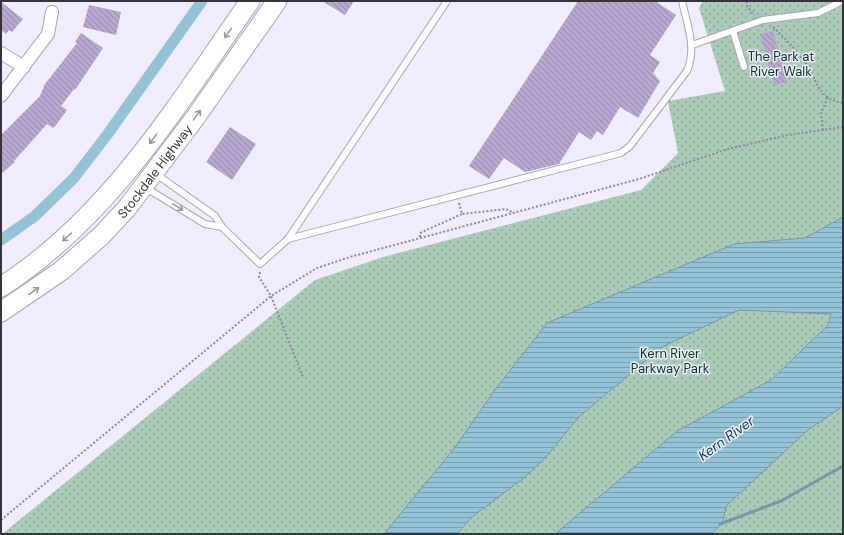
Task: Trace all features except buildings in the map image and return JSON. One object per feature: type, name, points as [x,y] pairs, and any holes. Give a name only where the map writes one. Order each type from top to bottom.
[{"type":"main road","name":"Stockdale Highway","points":[[1,287],[65,239],[117,185],[150,143],[250,1]]},
{"type":"main road","name":"Stockdale Highway","points":[[1,312],[46,282],[84,252],[112,225],[150,180],[278,1]]},
{"type":"street","points":[[1,96],[48,34],[52,12]]},
{"type":"street","points":[[1,53],[24,67]]},
{"type":"lane","points":[[150,180],[215,216],[222,227],[260,264],[288,239],[447,1]]},
{"type":"lane","points":[[288,239],[620,153],[630,146],[687,71],[691,61],[692,45],[682,1]]},
{"type":"lane","points":[[692,45],[763,20],[818,13],[842,1]]},
{"type":"lane","points":[[733,31],[744,67]]},
{"type":"lane","points":[[150,180],[205,224],[222,227]]},
{"type":"path","points":[[747,1],[747,6],[753,14],[763,20],[787,40],[806,63],[821,92],[834,102],[843,103]]},
{"type":"path","points":[[823,130],[821,113],[828,97]]},
{"type":"path","points":[[1,520],[270,296],[317,268],[420,237],[638,179],[728,149],[788,135],[843,127]]},
{"type":"path","points":[[457,196],[462,214]]},
{"type":"path","points":[[420,237],[420,233],[462,214],[506,209],[512,212]]},
{"type":"path","points":[[260,264],[260,277],[270,296],[303,377]]},
{"type":"green space","name":"Kern River Parkway Park","points":[[703,1],[843,1],[843,534],[2,534],[315,280],[383,257],[641,190],[678,153],[668,101],[725,91],[699,8]]},
{"type":"water","name":"Kern River","points":[[843,217],[843,406],[808,430],[727,505],[722,523],[712,534],[555,534],[677,431],[771,380],[828,325],[831,314],[739,310],[662,347],[579,417],[547,456],[525,477],[471,518],[457,534],[384,534],[456,446],[494,391],[547,323],[734,244],[805,238]]},
{"type":"waterway","points":[[1,240],[35,216],[74,178],[107,135],[202,1]]},
{"type":"waterway","points":[[720,524],[781,501],[843,466]]},
{"type":"park label","name":"The Park at River Walk","points":[[781,64]]}]
